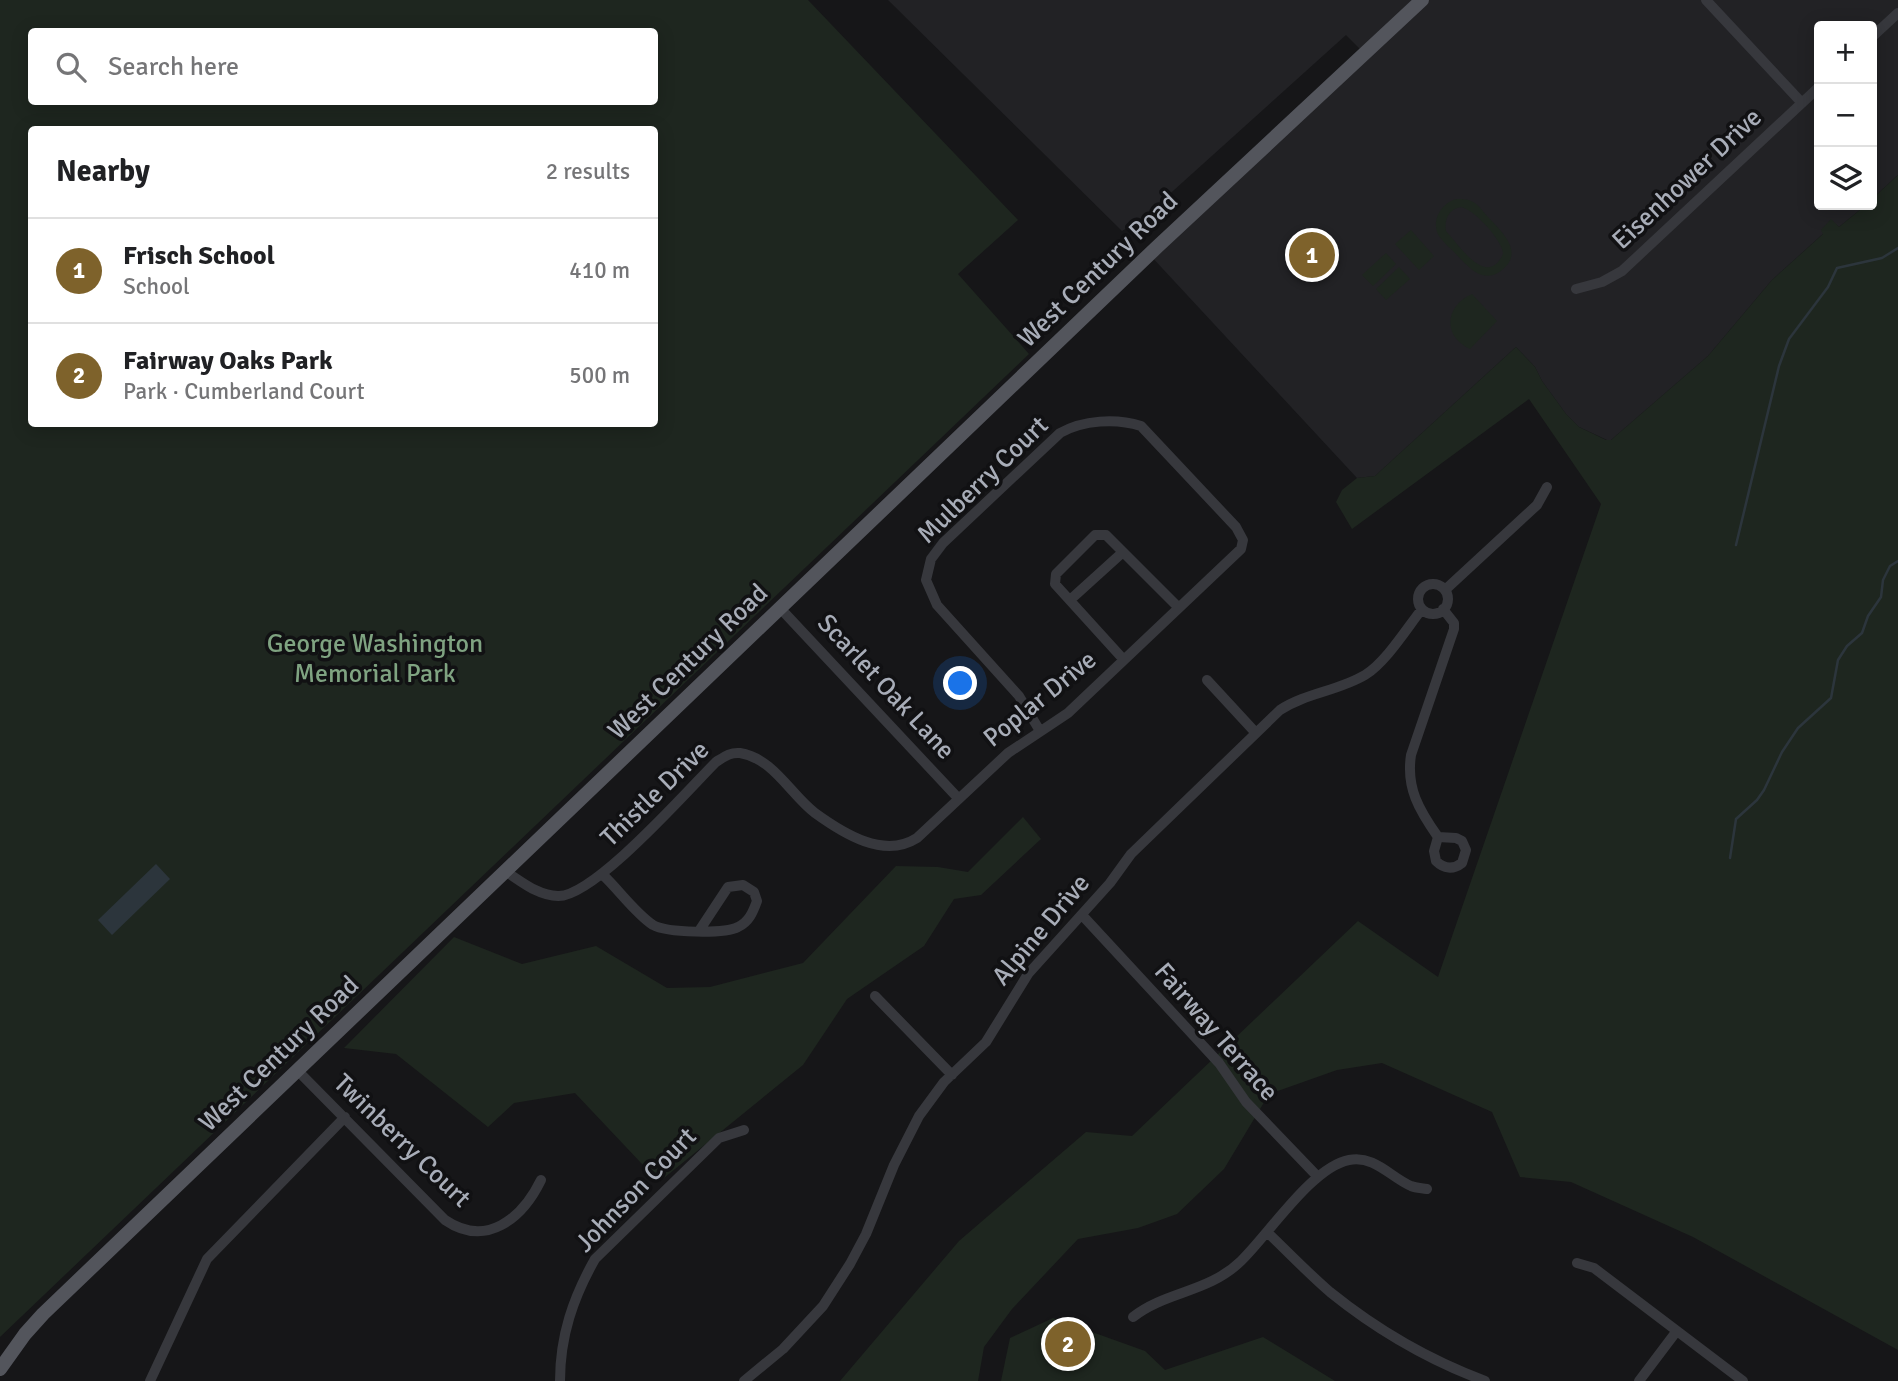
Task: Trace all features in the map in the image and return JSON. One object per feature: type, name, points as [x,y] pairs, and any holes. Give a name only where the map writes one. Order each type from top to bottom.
[{"type":"main road","name":"West Century Road","points":[[0,1369],[43,1314],[1157,247],[1422,0]]},
{"type":"street","points":[[1706,0],[1802,103]]},
{"type":"street","points":[[1877,32],[1898,13]]},
{"type":"street","name":"Eisenhower Drive","points":[[1576,289],[1602,282],[1622,271],[1814,91]]},
{"type":"street","name":"Mulberry Court","points":[[1040,731],[1019,696],[930,595],[926,580],[928,568],[943,543],[1060,433],[1078,425],[1108,421],[1141,426],[1231,523]]},
{"type":"street","points":[[1445,590],[1537,505],[1547,487]]},
{"type":"street","name":"Poplar Drive","points":[[863,842],[889,848],[906,845],[1008,753],[1068,713],[1241,549],[1241,534],[1231,523]]},
{"type":"street","points":[[1124,660],[1055,584],[1056,574],[1095,536],[1106,535],[1179,608]]},
{"type":"street","points":[[1070,600],[1123,552]]},
{"type":"street","points":[[1434,584],[1445,590],[1448,601],[1443,609],[1433,614],[1422,609],[1418,598],[1425,586],[1434,584]]},
{"type":"street","name":"Scarlet Oak Lane","points":[[780,608],[958,798]]},
{"type":"street","name":"Alpine Drive","points":[[744,1381],[774,1358],[802,1330],[837,1285],[866,1234],[906,1138],[933,1096],[986,1042],[1028,974],[1110,883],[1131,854],[1255,732],[1291,703],[1367,674],[1422,609]]},
{"type":"street","points":[[1438,836],[1414,799],[1409,768],[1411,755],[1454,629],[1454,623],[1443,609]]},
{"type":"street","points":[[1207,680],[1255,732]]},
{"type":"street","name":"Thistle Drive","points":[[505,871],[536,891],[554,896],[572,894],[603,875],[727,754],[740,753],[755,758],[770,769],[814,813],[863,842]]},
{"type":"street","points":[[603,875],[652,924],[664,930],[699,931],[736,929],[746,922],[757,901],[754,892],[743,885],[728,887],[699,931]]},
{"type":"street","name":"Fairway Terrace","points":[[1082,915],[1219,1063],[1246,1102],[1318,1177]]},
{"type":"street","points":[[875,996],[952,1075]]},
{"type":"street","name":"Twinberry Court","points":[[297,1070],[445,1220],[463,1230],[485,1231],[506,1223],[533,1196],[541,1180]]},
{"type":"street","points":[[150,1381],[206,1259],[345,1117]]},
{"type":"street","name":"Johnson Court","points":[[560,1381],[566,1325],[582,1282],[595,1259],[719,1138],[744,1130]]},
{"type":"street","points":[[1133,1317],[1146,1307],[1195,1290],[1219,1278],[1241,1261],[1318,1177],[1341,1162],[1361,1159],[1378,1165],[1412,1186],[1427,1189]]},
{"type":"street","points":[[1267,1232],[1328,1289],[1373,1324],[1435,1360],[1485,1381]]},
{"type":"street","points":[[1577,1263],[1594,1268],[1743,1381]]},
{"type":"street","points":[[1639,1381],[1676,1332]]},
{"type":"shaded area","points":[[888,0],[1898,0],[1898,175],[1877,194],[1877,21],[1814,21],[1814,210],[1860,210],[1839,227],[1831,220],[1824,233],[1772,280],[1708,356],[1611,440],[1579,427],[1566,414],[1535,367],[1516,347],[1375,476],[1357,478],[1149,254],[1364,53],[1346,35],[1143,218],[1122,231]]},
{"type":"shaded area","points":[[156,864],[170,879],[112,935],[98,920]]},
{"type":"green space","name":"George Washington Memorial Park","points":[[0,0],[808,0],[1018,220],[958,274],[1029,354],[0,1337]]},
{"type":"green space","points":[[1898,175],[1898,1350],[1693,1237],[1571,1182],[1520,1177],[1492,1112],[1382,1063],[1337,1070],[1269,1094],[1224,1169],[1177,1214],[1138,1228],[1078,1239],[1012,1309],[984,1347],[978,1381],[840,1381],[959,1241],[1086,1132],[1132,1136],[1358,921],[1438,977],[1601,504],[1529,399],[1352,529],[1336,502],[1342,490],[1357,478],[1375,476],[1516,347],[1535,367],[1566,414],[1579,427],[1611,440],[1708,356],[1772,280],[1823,234],[1821,230],[1831,219],[1839,227],[1860,210],[1877,210],[1877,194]]},
{"type":"green space","points":[[1463,199],[1475,203],[1504,235],[1511,249],[1511,256],[1509,263],[1502,270],[1488,276],[1475,272],[1441,238],[1437,230],[1437,218],[1442,208],[1452,201]],"holes":[[[1461,207],[1487,227],[1502,248],[1503,254],[1496,264],[1481,266],[1473,261],[1446,231],[1450,212]]]},
{"type":"green space","points":[[1411,230],[1434,256],[1419,270],[1395,244]]},
{"type":"green space","points":[[1386,253],[1396,264],[1373,286],[1362,275]]},
{"type":"green space","points":[[1399,267],[1410,279],[1386,300],[1376,289]]},
{"type":"green space","points":[[1472,294],[1497,321],[1470,349],[1455,337],[1450,321],[1456,306]]},
{"type":"green space","points":[[1023,817],[1041,839],[981,895],[954,899],[924,946],[847,999],[803,1065],[659,1182],[575,1093],[514,1103],[488,1127],[396,1054],[344,1048],[454,937],[522,964],[596,946],[667,988],[710,987],[803,963],[896,866],[938,867],[968,872]]},
{"type":"green space","points":[[1053,1318],[1145,1351],[1165,1370],[1263,1337],[1335,1381],[1001,1381],[1010,1338]]},
{"type":"waterway","points":[[1736,545],[1779,366],[1789,339],[1828,287],[1837,268],[1882,258],[1898,248]]},
{"type":"waterway","points":[[1730,858],[1736,819],[1764,790],[1782,752],[1798,728],[1831,698],[1838,660],[1847,646],[1862,633],[1868,616],[1881,597],[1883,580],[1890,566],[1898,561]]},
{"type":"place","name":"Frisch School","points":[[1312,255]]},
{"type":"place","name":"Fairway Oaks Park","points":[[1068,1344]]}]
